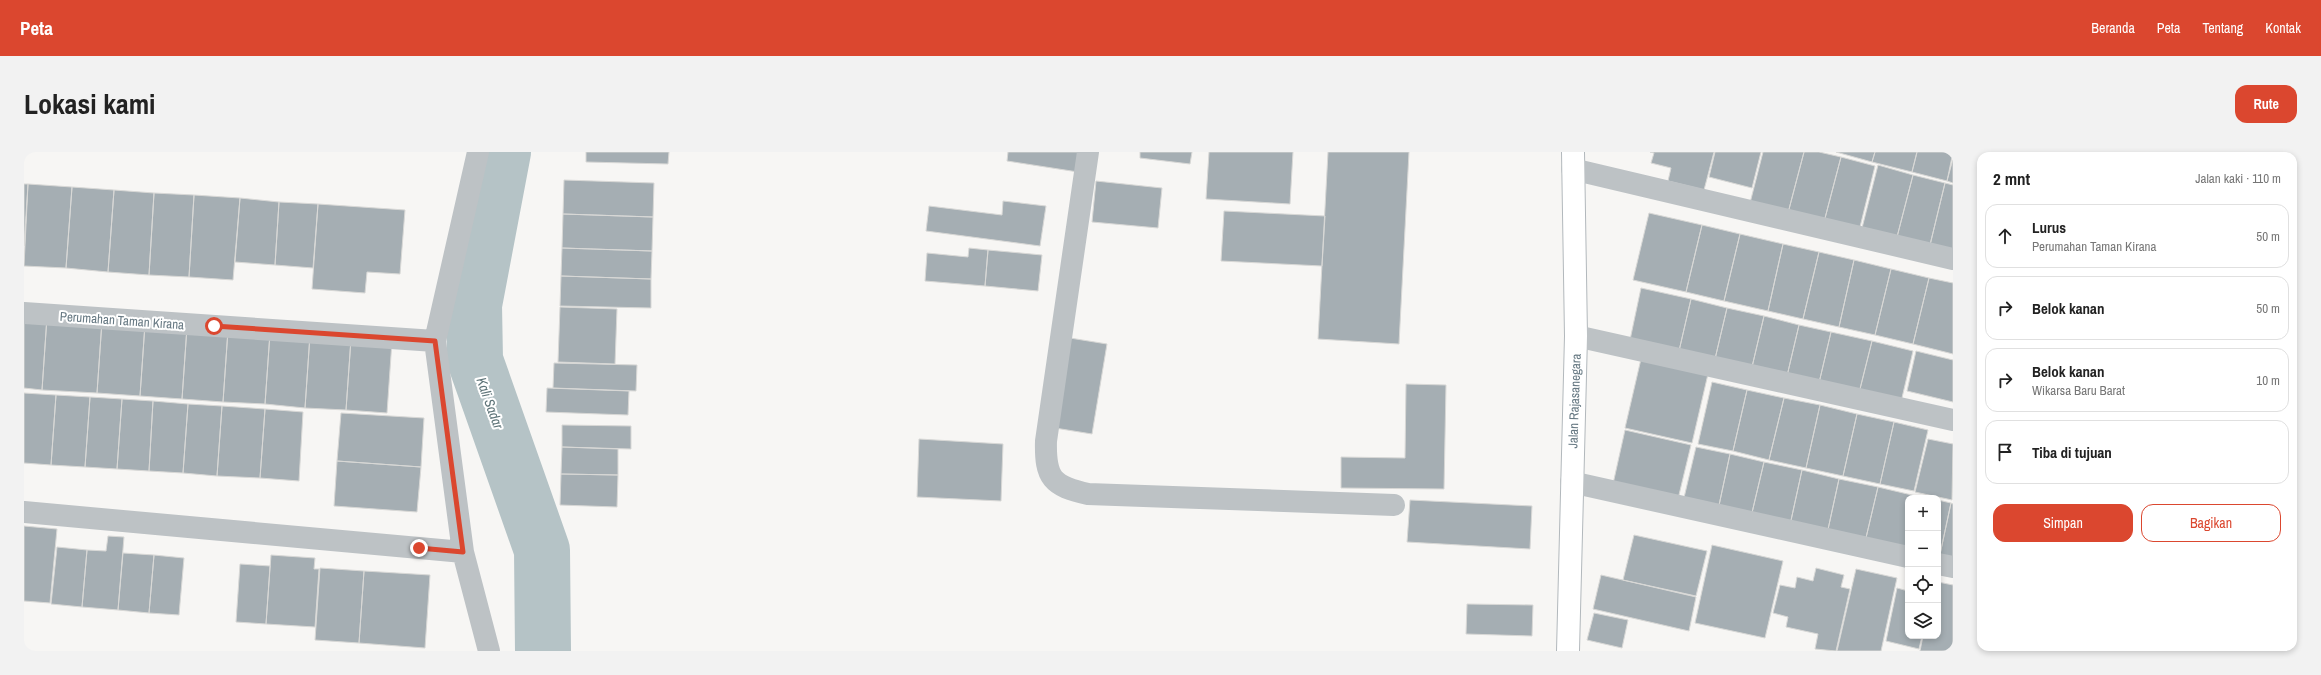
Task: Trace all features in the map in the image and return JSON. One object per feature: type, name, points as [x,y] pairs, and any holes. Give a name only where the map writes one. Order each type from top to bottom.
[{"type":"street","points":[[478,152],[435,341],[463,552],[489,651]]},
{"type":"street","points":[[1088,152],[1046,441],[1045,461],[1051,478],[1066,489],[1088,494],[1394,505]]},
{"type":"street","points":[[1573,161],[1953,259]]},
{"type":"street","name":"Jalan Rajasanegara","points":[[1568,651],[1571,482],[1576,336],[1573,161]]},
{"type":"street","name":"Perumahan Taman Kirana","points":[[24,313],[435,341]]},
{"type":"street","points":[[1576,336],[1953,420]]},
{"type":"street","points":[[1571,482],[1905,556]]},
{"type":"street","points":[[24,512],[463,552]]},
{"type":"street","points":[[1941,565],[1953,567]]},
{"type":"building","points":[[586,152],[669,152],[668,164],[586,162]]},
{"type":"building","points":[[1008,152],[1081,152],[1078,172],[1007,161]]},
{"type":"building","points":[[1140,152],[1192,152],[1190,164],[1140,158]]},
{"type":"building","points":[[1209,152],[1293,152],[1290,204],[1206,199]]},
{"type":"building","points":[[1328,152],[1409,152],[1399,344],[1318,339]]},
{"type":"building","points":[[1650,152],[1714,152],[1704,190],[1668,181],[1671,168],[1651,163],[1654,153]]},
{"type":"building","points":[[1715,152],[1761,152],[1752,188],[1709,177]]},
{"type":"building","points":[[1763,152],[1804,152],[1788,213],[1750,203]]},
{"type":"building","points":[[1804,152],[1819,152],[1841,157],[1824,222],[1788,213]]},
{"type":"building","points":[[1836,152],[1875,152],[1872,162]]},
{"type":"building","points":[[1875,152],[1917,152],[1912,172],[1872,162]]},
{"type":"building","points":[[1917,152],[1953,152],[1947,181],[1912,172]]},
{"type":"building","points":[[1841,157],[1875,166],[1859,231],[1824,222]]},
{"type":"building","points":[[1953,159],[1953,183],[1947,181]]},
{"type":"building","points":[[1878,165],[1913,175],[1897,237],[1862,228]]},
{"type":"building","points":[[1913,175],[1945,183],[1930,245],[1897,237]]},
{"type":"building","points":[[564,180],[654,183],[653,217],[563,214]]},
{"type":"building","points":[[1096,181],[1162,188],[1158,228],[1092,222]]},
{"type":"building","points":[[1945,183],[1953,185],[1953,251],[1930,245]]},
{"type":"building","points":[[24,184],[28,184],[24,246]]},
{"type":"building","points":[[28,184],[72,187],[66,268],[24,266]]},
{"type":"building","points":[[72,187],[114,190],[108,272],[66,268]]},
{"type":"building","points":[[114,190],[154,193],[149,275],[108,272]]},
{"type":"building","points":[[154,193],[194,195],[189,277],[149,275]]},
{"type":"building","points":[[194,195],[240,198],[233,280],[189,277]]},
{"type":"building","points":[[240,198],[279,202],[275,265],[235,262]]},
{"type":"building","points":[[1003,201],[1046,206],[1040,246],[926,231],[929,206],[1002,215]]},
{"type":"building","points":[[279,202],[318,204],[313,268],[275,265]]},
{"type":"building","points":[[318,204],[405,210],[400,274],[367,272],[365,293],[312,289]]},
{"type":"building","points":[[1224,211],[1325,216],[1322,266],[1221,261]]},
{"type":"building","points":[[1649,213],[1702,225],[1686,292],[1633,280]]},
{"type":"building","points":[[563,214],[653,217],[652,251],[562,248]]},
{"type":"building","points":[[1702,225],[1740,234],[1724,301],[1686,292]]},
{"type":"building","points":[[1740,234],[1783,244],[1768,311],[1724,301]]},
{"type":"building","points":[[1783,244],[1819,252],[1803,319],[1768,311]]},
{"type":"building","points":[[562,248],[652,251],[651,279],[561,276]]},
{"type":"building","points":[[969,248],[988,250],[985,286],[925,281],[927,253],[968,257]]},
{"type":"building","points":[[988,250],[1042,255],[1038,291],[985,286]]},
{"type":"building","points":[[1819,252],[1854,260],[1839,327],[1803,319]]},
{"type":"building","points":[[1854,260],[1891,269],[1875,335],[1839,327]]},
{"type":"building","points":[[1891,269],[1929,278],[1913,344],[1875,335]]},
{"type":"building","points":[[561,276],[651,279],[651,308],[560,306]]},
{"type":"building","points":[[1929,278],[1953,283],[1953,354],[1913,344]]},
{"type":"building","points":[[1641,288],[1691,299],[1679,351],[1630,340]]},
{"type":"building","points":[[1691,299],[1727,308],[1715,359],[1679,351]]},
{"type":"building","points":[[560,307],[617,309],[615,364],[558,362]]},
{"type":"building","points":[[1727,308],[1764,316],[1752,367],[1715,359]]},
{"type":"building","points":[[24,316],[47,317],[42,390],[24,388]]},
{"type":"building","points":[[1764,316],[1799,325],[1787,376],[1752,367]]},
{"type":"building","points":[[47,317],[102,321],[97,393],[42,390]]},
{"type":"building","points":[[102,321],[145,324],[140,396],[97,393]]},
{"type":"building","points":[[145,324],[187,327],[182,399],[140,396]]},
{"type":"building","points":[[1799,325],[1831,332],[1819,383],[1787,376]]},
{"type":"building","points":[[187,327],[228,330],[223,402],[182,399]]},
{"type":"building","points":[[228,330],[270,333],[265,404],[223,402]]},
{"type":"building","points":[[1831,332],[1872,341],[1859,393],[1819,383]]},
{"type":"building","points":[[270,333],[310,335],[305,408],[265,404]]},
{"type":"building","points":[[310,335],[351,339],[346,410],[305,408]]},
{"type":"building","points":[[1070,338],[1107,344],[1092,434],[1055,428]]},
{"type":"building","points":[[351,339],[392,341],[387,413],[346,410]]},
{"type":"building","points":[[1872,341],[1913,351],[1901,402],[1859,393]]},
{"type":"building","points":[[1916,351],[1953,360],[1953,402],[1907,391]]},
{"type":"building","points":[[1641,359],[1708,374],[1692,443],[1625,428]]},
{"type":"building","points":[[554,363],[637,365],[636,391],[553,388]]},
{"type":"building","points":[[1712,382],[1747,390],[1733,451],[1698,444]]},
{"type":"building","points":[[1406,384],[1446,385],[1444,489],[1341,488],[1341,457],[1405,458]]},
{"type":"building","points":[[547,388],[629,391],[628,415],[546,412]]},
{"type":"building","points":[[1747,390],[1784,398],[1769,460],[1733,451]]},
{"type":"building","points":[[24,393],[56,395],[51,465],[24,463]]},
{"type":"building","points":[[56,395],[90,397],[85,467],[51,465]]},
{"type":"building","points":[[90,397],[122,399],[117,469],[85,467]]},
{"type":"building","points":[[1784,398],[1820,405],[1806,468],[1769,460]]},
{"type":"building","points":[[122,399],[153,401],[149,471],[117,469]]},
{"type":"building","points":[[153,401],[188,404],[183,473],[149,471]]},
{"type":"building","points":[[188,404],[222,406],[217,476],[183,473]]},
{"type":"building","points":[[1820,405],[1857,414],[1843,476],[1806,468]]},
{"type":"building","points":[[222,406],[265,409],[260,478],[217,476]]},
{"type":"building","points":[[265,409],[303,412],[299,481],[260,478]]},
{"type":"building","points":[[341,413],[424,418],[421,467],[337,461]]},
{"type":"building","points":[[1857,414],[1894,422],[1880,484],[1843,476]]},
{"type":"building","points":[[1894,422],[1928,430],[1914,491],[1880,484]]},
{"type":"building","points":[[562,425],[631,426],[631,449],[562,447]]},
{"type":"building","points":[[1625,430],[1691,445],[1678,499],[1613,484]]},
{"type":"building","points":[[919,439],[1003,444],[1001,501],[917,497]]},
{"type":"building","points":[[1928,439],[1953,444],[1952,500],[1941,498],[1941,495],[1929,495],[1915,492]]},
{"type":"building","points":[[562,447],[618,449],[618,475],[561,474]]},
{"type":"building","points":[[1696,447],[1730,454],[1718,510],[1683,502]]},
{"type":"building","points":[[1730,454],[1764,462],[1751,517],[1718,510]]},
{"type":"building","points":[[337,461],[421,467],[417,512],[334,506]]},
{"type":"building","points":[[1764,462],[1802,470],[1790,525],[1751,517]]},
{"type":"building","points":[[1802,470],[1839,479],[1827,534],[1790,525]]},
{"type":"building","points":[[561,474],[618,475],[617,507],[560,505]]},
{"type":"building","points":[[1839,479],[1878,487],[1865,542],[1827,534]]},
{"type":"building","points":[[1878,487],[1912,495],[1905,495],[1904,551],[1865,542]]},
{"type":"building","points":[[1410,500],[1532,506],[1530,549],[1407,542]]},
{"type":"building","points":[[1941,501],[1951,503],[1941,550]]},
{"type":"building","points":[[1951,503],[1953,504],[1953,562],[1941,559],[1941,550]]},
{"type":"building","points":[[24,526],[57,529],[50,603],[24,601]]},
{"type":"building","points":[[1634,535],[1707,551],[1696,596],[1623,580]]},
{"type":"building","points":[[108,536],[124,537],[118,610],[82,607],[87,550],[106,551]]},
{"type":"building","points":[[1712,545],[1783,561],[1765,638],[1695,623]]},
{"type":"building","points":[[57,547],[87,550],[82,607],[51,604]]},
{"type":"building","points":[[123,553],[154,555],[149,613],[118,610]]},
{"type":"building","points":[[154,555],[184,558],[179,615],[149,613]]},
{"type":"building","points":[[271,555],[315,558],[314,569],[319,569],[315,627],[266,624]]},
{"type":"building","points":[[240,564],[270,566],[266,624],[236,622]]},
{"type":"building","points":[[320,568],[364,571],[359,643],[315,640]]},
{"type":"building","points":[[1816,568],[1844,575],[1841,587],[1850,589],[1836,651],[1815,649],[1818,634],[1786,627],[1788,617],[1773,613],[1780,585],[1795,588],[1797,577],[1813,581]]},
{"type":"building","points":[[1856,569],[1897,578],[1881,651],[1837,651]]},
{"type":"building","points":[[364,571],[430,575],[425,648],[359,643]]},
{"type":"building","points":[[1601,575],[1696,597],[1689,631],[1593,609]]},
{"type":"building","points":[[1941,583],[1953,585],[1953,651],[1920,651],[1922,639],[1941,639]]},
{"type":"building","points":[[1897,588],[1905,590],[1905,639],[1921,639],[1919,649],[1886,641]]},
{"type":"building","points":[[1467,604],[1533,605],[1532,636],[1466,634]]},
{"type":"building","points":[[1594,613],[1628,620],[1622,648],[1587,640]]},
{"type":"waterway","name":"Kali Sadar","points":[[503,152],[474,305],[475,360],[542,550],[543,651]]},
{"type":"route","points":[[214,326],[435,341],[463,552],[419,548]]}]
